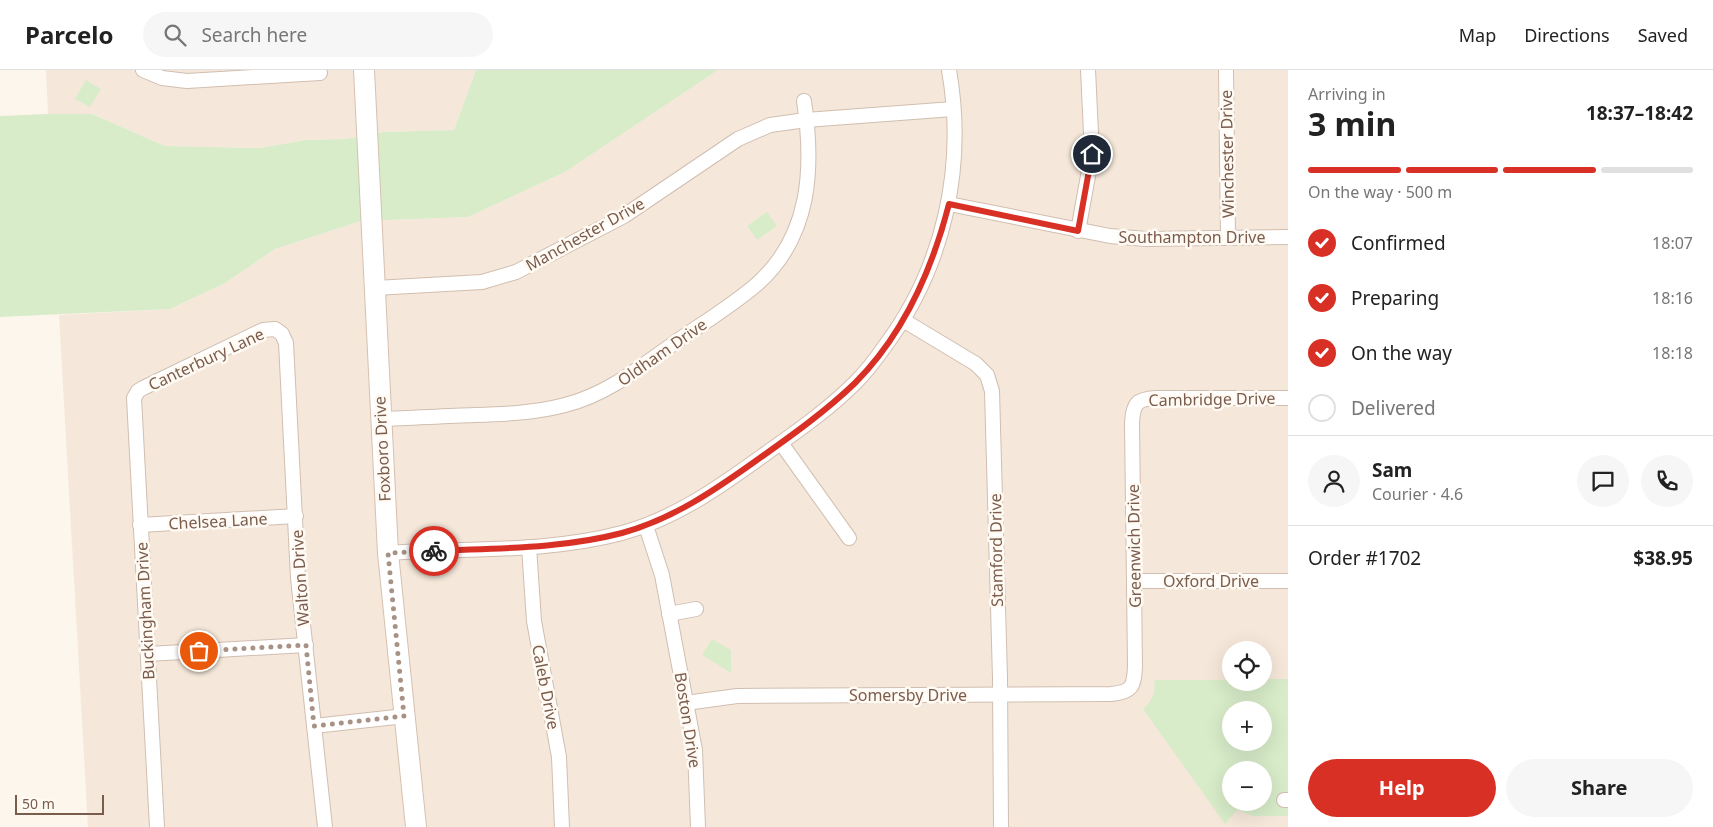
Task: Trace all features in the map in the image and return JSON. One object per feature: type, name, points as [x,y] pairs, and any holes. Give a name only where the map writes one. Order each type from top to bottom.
[{"type":"street","points":[[144,70],[162,78],[187,81],[274,73],[320,73]]},
{"type":"street","name":"Foxboro Drive","points":[[364,70],[388,553],[416,827]]},
{"type":"street","points":[[388,553],[568,544],[646,526],[705,496],[781,443],[838,398],[856,382],[874,361],[903,320],[914,301],[932,260],[949,204],[954,157],[953,109],[949,70]]},
{"type":"street","points":[[1078,231],[1092,154],[1088,70]]},
{"type":"street","name":"Winchester Drive","points":[[1226,70],[1228,238]]},
{"type":"street","points":[[804,101],[806,120]]},
{"type":"street","name":"Manchester Drive","points":[[375,288],[469,283],[505,276],[624,216],[748,134],[770,125],[806,120],[953,109]]},
{"type":"street","name":"Oldham Drive","points":[[381,420],[530,412],[580,401],[622,380],[746,293],[758,284],[776,263],[791,239],[800,217],[808,179],[806,120]]},
{"type":"street","name":"Southampton Drive","points":[[949,204],[1078,231],[1128,238],[1288,237]]},
{"type":"street","name":"Stamford Drive","points":[[903,320],[976,364],[988,375],[990,383],[992,399],[1002,827]]},
{"type":"street","name":"Canterbury Lane","points":[[135,395],[143,388],[263,330],[279,331]]},
{"type":"street","name":"Walton Drive","points":[[279,331],[286,343],[298,578],[326,827]]},
{"type":"street","name":"Buckingham Drive","points":[[135,395],[140,525],[157,827]]},
{"type":"street","name":"Cambridge Drive","points":[[1137,402],[1156,398],[1288,398]]},
{"type":"street","name":"Greenwich Drive","points":[[1130,689],[1134,682],[1135,666],[1132,423],[1134,408],[1137,402]]},
{"type":"street","points":[[781,443],[849,538]]},
{"type":"street","name":"Chelsea Lane","points":[[140,525],[296,516]]},
{"type":"street","name":"Boston Drive","points":[[646,526],[661,567],[697,761],[698,827]]},
{"type":"street","name":"Caleb Drive","points":[[529,547],[534,627],[558,757],[562,827]]},
{"type":"street","name":"Oxford Drive","points":[[1134,581],[1288,581]]},
{"type":"street","points":[[669,614],[696,610]]},
{"type":"street","points":[[148,654],[306,645]]},
{"type":"street","name":"Somersby Drive","points":[[686,703],[737,696],[1111,694],[1125,692],[1130,689]]},
{"type":"street","points":[[314,726],[404,716]]},
{"type":"shaded area","points":[[46,70],[476,70],[454,130],[384,132],[346,139],[306,140],[260,148],[165,146],[92,114],[48,114]]},
{"type":"shaded area","points":[[718,70],[1288,70],[1288,827],[88,827],[59,315],[170,309],[225,283],[275,249],[361,221],[468,217],[565,172]]},
{"type":"green space","points":[[476,70],[718,70],[565,172],[468,217],[361,221],[275,249],[225,283],[170,309],[0,317],[0,116],[92,114],[165,146],[260,148],[306,140],[346,139],[384,132],[454,130]]},
{"type":"green space","points":[[86,80],[101,89],[90,107],[75,99]]},
{"type":"green space","points":[[767,212],[777,226],[757,240],[747,226]]},
{"type":"green space","points":[[712,639],[731,650],[731,673],[702,655]]},
{"type":"green space","points":[[1272,679],[1288,679],[1288,816],[1253,816],[1240,811],[1272,811],[1272,761],[1222,761],[1222,811],[1236,811],[1225,824],[1143,709],[1153,696],[1154,680],[1222,680],[1222,691],[1272,691]]},
{"type":"way so far","points":[[199,651],[306,645],[314,726],[404,716],[388,553],[434,551]]},
{"type":"route","points":[[434,551],[529,547],[600,538],[646,526],[705,496],[781,443],[838,398],[856,382],[874,361],[894,335],[914,301],[932,260],[949,204],[1078,231],[1092,154]]}]
